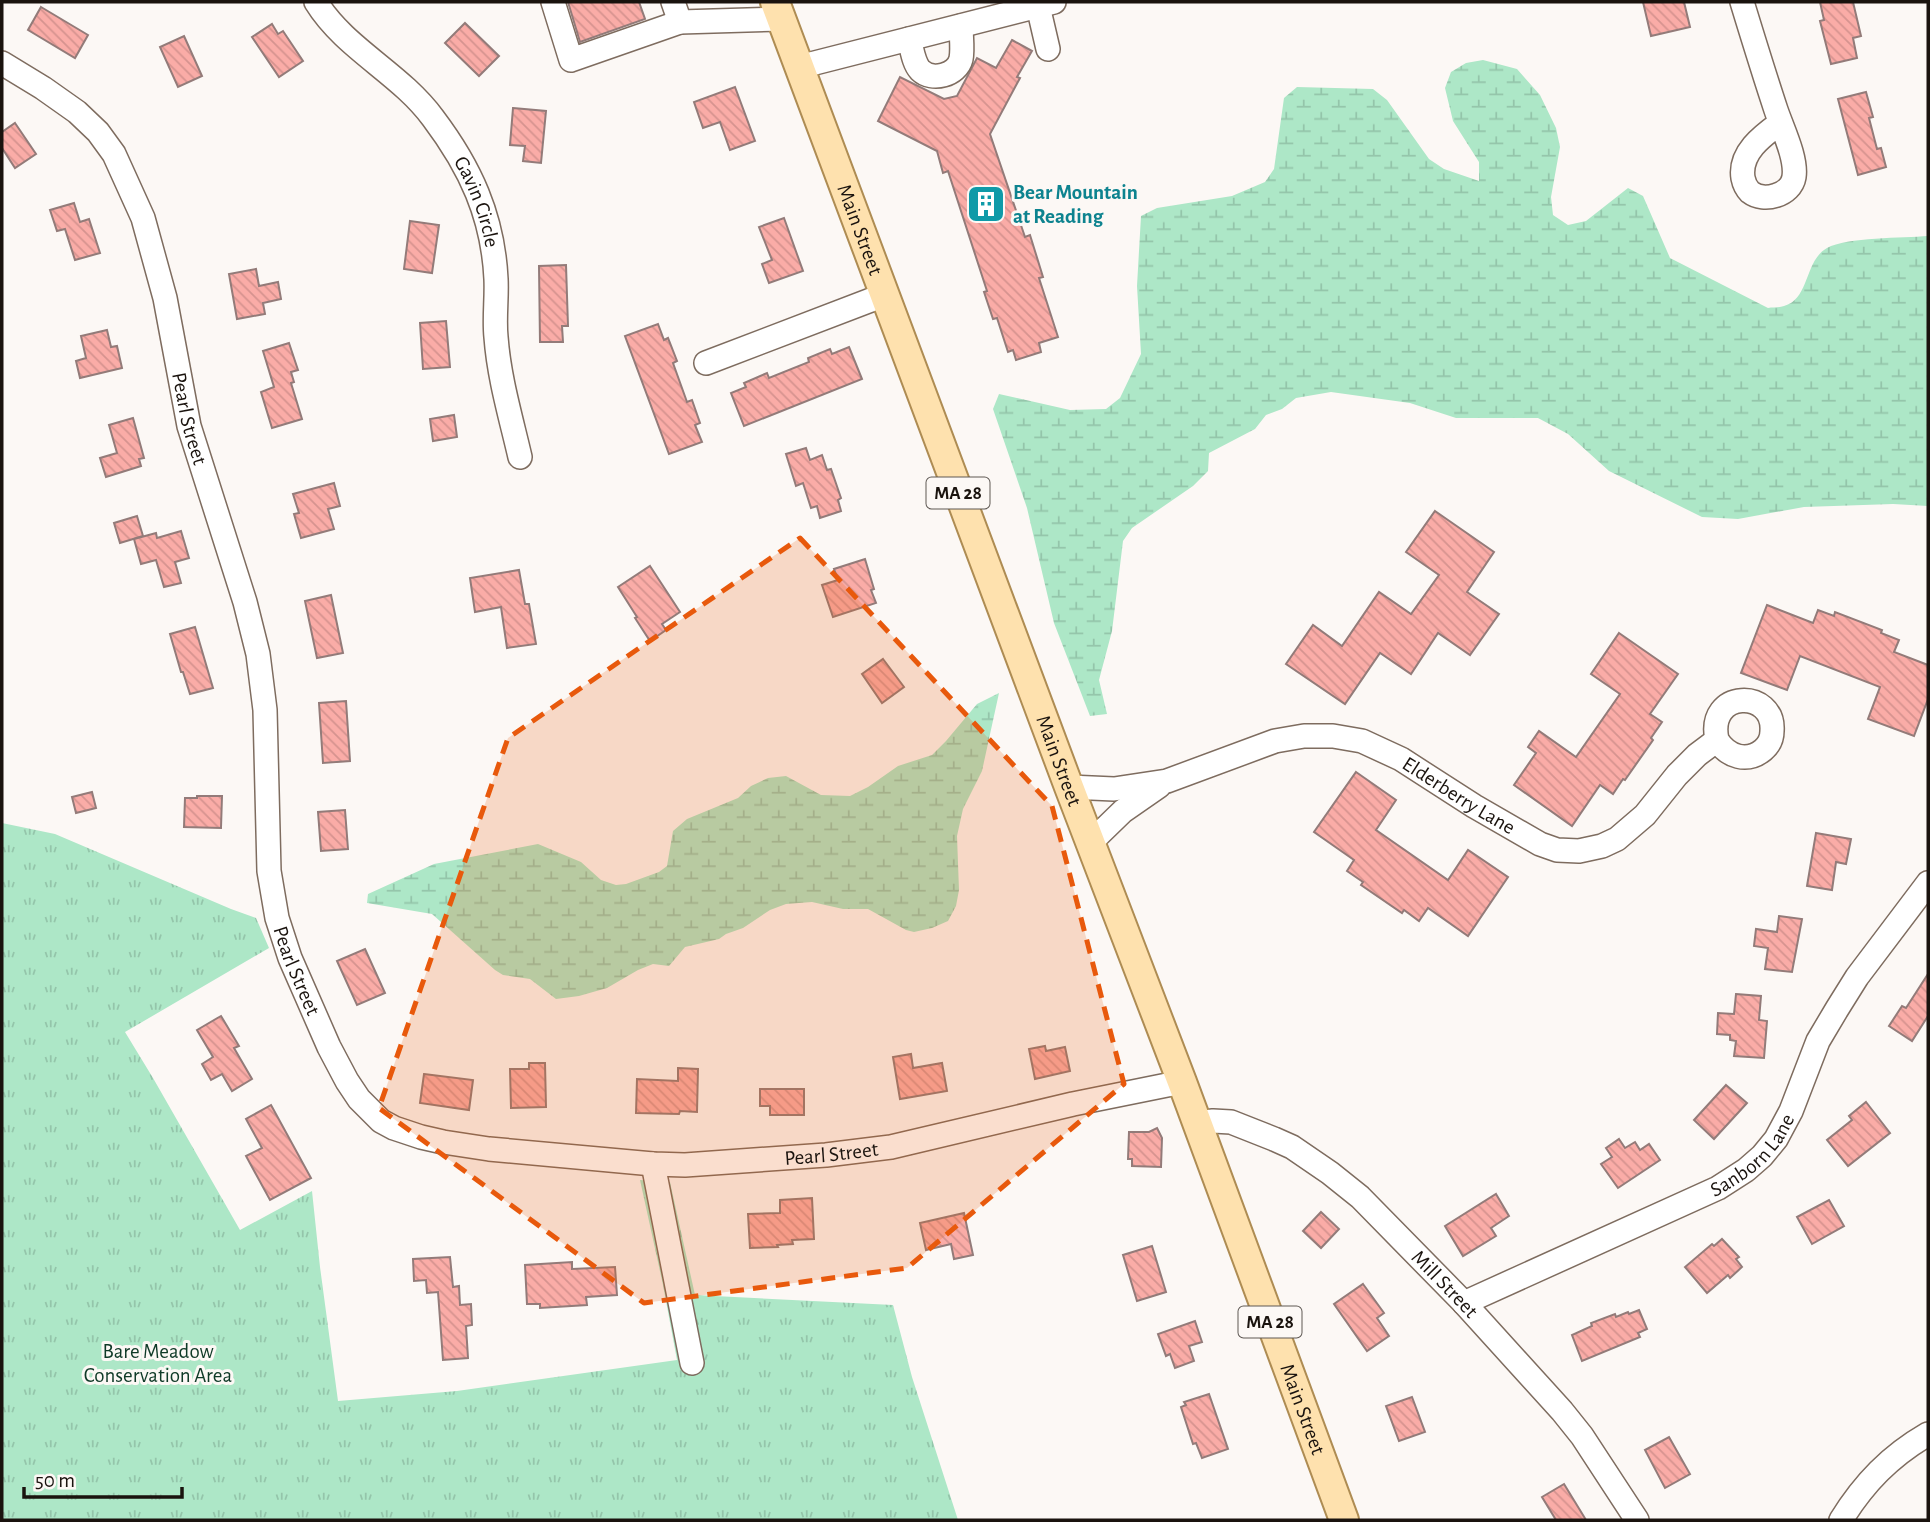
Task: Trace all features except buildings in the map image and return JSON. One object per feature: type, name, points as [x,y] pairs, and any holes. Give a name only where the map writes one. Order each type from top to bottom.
[{"type":"main road","name":"Main Street","points":[[778,11],[1198,1123],[1344,1520]]},
{"type":"street","name":"Gavin Circle","points":[[316,2],[345,36],[417,99],[438,125],[472,180],[489,225],[494,249],[495,335],[500,372],[520,457]]},
{"type":"street","points":[[553,2],[571,60],[677,12],[778,11]]},
{"type":"street","points":[[1742,2],[1780,123]]},
{"type":"street","points":[[799,67],[1046,4],[1048,49]]},
{"type":"street","points":[[909,39],[919,69],[931,76],[946,74],[960,62],[961,26]]},
{"type":"street","name":"Pearl Street","points":[[2,63],[78,112],[98,132],[114,154],[143,218],[163,287],[184,405],[195,448],[245,602],[258,654],[265,710],[269,871],[277,918],[311,1008],[347,1081],[359,1099],[381,1121],[421,1137],[489,1149],[685,1165],[826,1156],[891,1147],[1073,1104],[1182,1082]]},
{"type":"street","points":[[706,363],[884,295]]},
{"type":"street","name":"Elderberry Lane","points":[[1069,787],[1114,789],[1167,781],[1284,739],[1313,735],[1352,738],[1401,759],[1540,844],[1557,850],[1579,851],[1618,839],[1645,815],[1677,775],[1717,740]]},
{"type":"street","name":"Elderberry Lane","points":[[1090,843],[1123,811],[1167,781]]},
{"type":"street","name":"Sanborn Lane","points":[[1464,1303],[1692,1200],[1730,1181],[1754,1163],[1776,1139],[1784,1125],[1818,1041],[1837,1009],[1857,977],[1928,883]]},
{"type":"street","name":"Mill Street","points":[[1198,1123],[1213,1121],[1240,1124],[1274,1139],[1330,1173],[1360,1197],[1464,1303],[1573,1423],[1637,1520]]},
{"type":"street","points":[[653,1164],[692,1363]]},
{"type":"street","points":[[1841,1520],[1876,1472],[1899,1452],[1928,1434]]},
{"type":"highlighted area","points":[[800,538],[1052,806],[1124,1084],[907,1268],[644,1303],[379,1108],[508,738]]},
{"type":"green space","points":[[1483,60],[1517,69],[1540,95],[1556,128],[1560,147],[1551,197],[1553,215],[1568,225],[1586,221],[1628,188],[1643,196],[1670,258],[1768,308],[1782,307],[1798,296],[1814,262],[1827,248],[1861,240],[1928,236],[1928,506],[1893,504],[1804,507],[1738,519],[1702,517],[1609,471],[1568,434],[1538,418],[1456,418],[1410,403],[1331,392],[1296,398],[1282,409],[1266,415],[1255,429],[1209,453],[1208,471],[1193,486],[1132,528],[1123,541],[1112,631],[1099,680],[1107,714],[1090,716],[1054,623],[1027,508],[993,409],[999,394],[1070,410],[1106,409],[1120,398],[1141,354],[1137,286],[1141,216],[1157,208],[1232,196],[1265,182],[1274,169],[1284,98],[1297,87],[1373,89],[1387,100],[1429,159],[1444,169],[1479,181],[1479,162],[1453,121],[1445,88],[1451,72],[1466,63]]},
{"type":"green space","points":[[999,693],[982,771],[963,809],[957,836],[959,890],[956,906],[948,921],[932,928],[914,932],[906,930],[868,909],[843,909],[812,902],[786,904],[719,939],[685,947],[669,966],[653,964],[607,988],[556,999],[530,979],[503,975],[495,970],[432,914],[367,903],[368,894],[434,864],[538,844],[581,862],[601,880],[616,885],[626,884],[659,872],[667,866],[673,831],[687,819],[738,798],[751,786],[768,778],[786,776],[821,795],[850,796],[898,766],[932,755],[977,704]]},
{"type":"green space","name":"Bare Meadow Conservation Area","points":[[2,823],[55,834],[256,918],[269,948],[125,1032],[240,1230],[312,1191],[338,1401],[457,1391],[677,1360],[640,1180],[670,1182],[695,1295],[893,1305],[912,1377],[958,1520],[2,1520]]},
{"type":"place","name":"Bear Mountain at Reading","points":[[986,204]]}]
